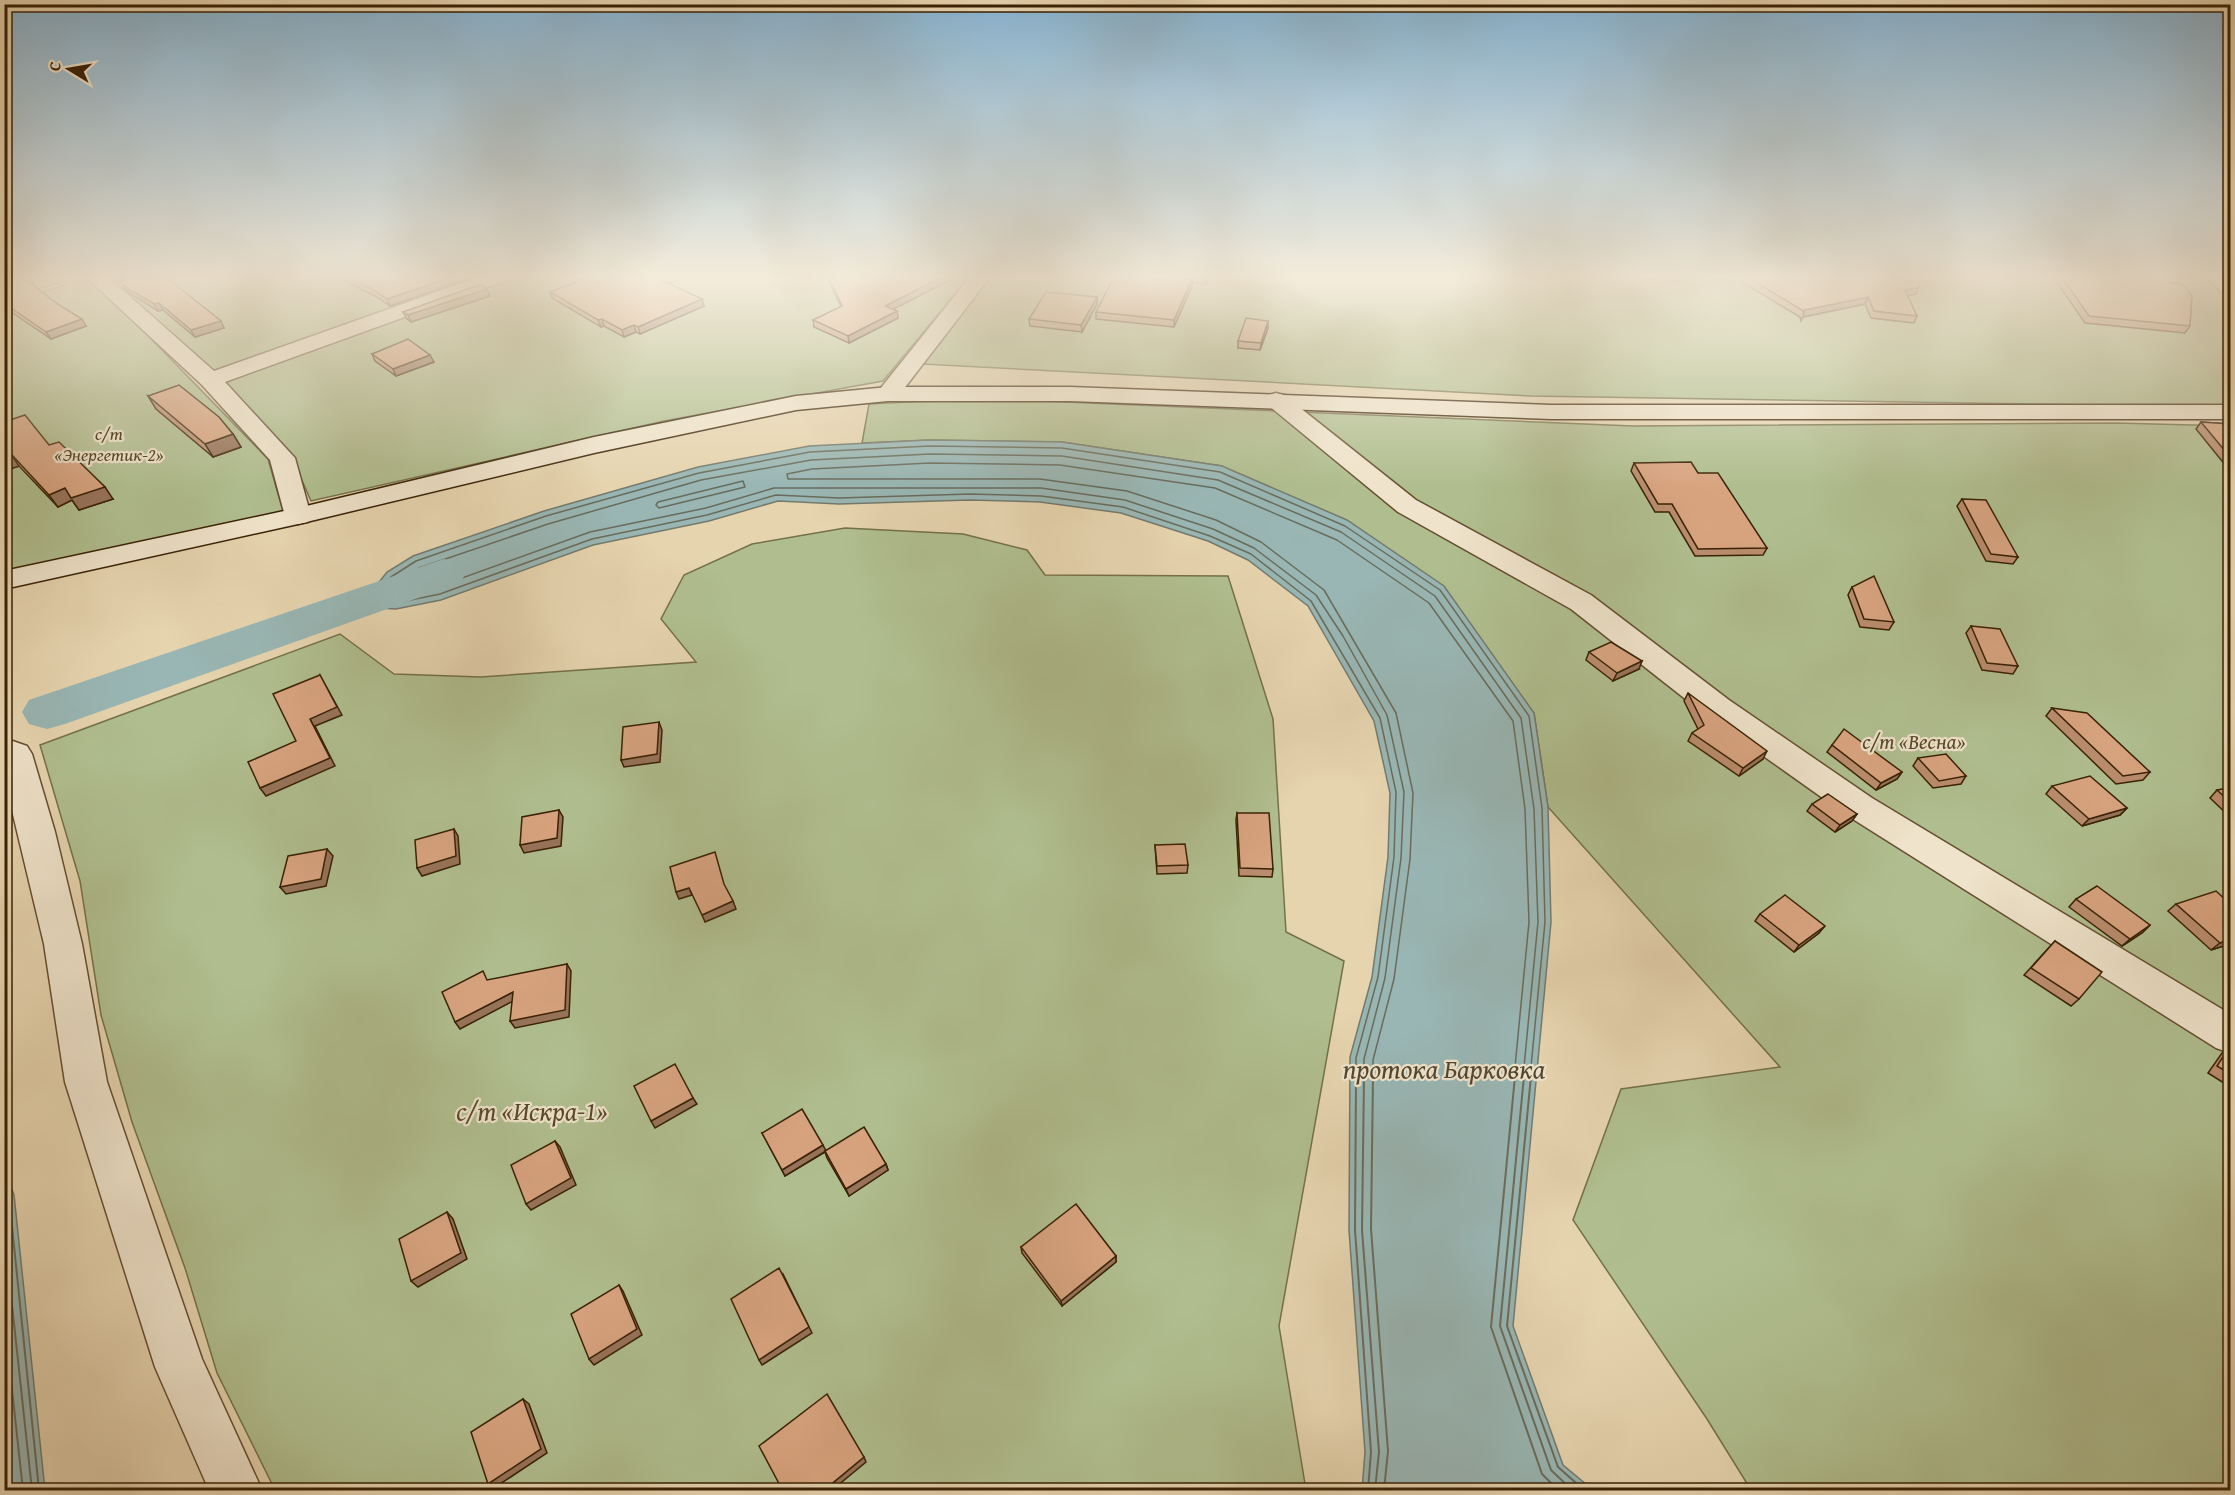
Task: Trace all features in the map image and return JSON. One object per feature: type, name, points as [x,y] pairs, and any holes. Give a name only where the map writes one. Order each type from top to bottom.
[{"type":"street","points":[[173,347],[210,380],[282,458],[298,516]]},
{"type":"street","points":[[210,380],[303,347]]},
{"type":"street","points":[[888,394],[925,347]]},
{"type":"street","points":[[4,580],[298,516],[594,445],[774,408],[888,394],[1003,393],[1276,400],[1551,412],[2230,412]]},
{"type":"street","points":[[1276,400],[1407,506],[1581,602],[1718,708],[1860,807],[2230,1035]]},
{"type":"street","points":[[4,750],[15,754],[37,832],[63,944],[86,1082],[180,1367],[236,1491]]},
{"type":"green space","name":"с/т «Энергетик-2»","points":[[5,347],[159,347],[268,459],[283,511],[5,572]]},
{"type":"green space","points":[[185,347],[286,347],[214,372]]},
{"type":"green space","points":[[311,347],[911,347],[883,381],[664,421],[311,501],[289,451],[222,379]]},
{"type":"green space","points":[[936,347],[2230,347],[2230,407],[1531,396],[923,364]]},
{"type":"green space","name":"с/т «Весна»","points":[[950,400],[1040,401],[1633,426],[2116,423],[2230,426],[2230,1490],[1751,1490],[1707,1419],[1573,1220],[1621,1089],[1780,1067],[1548,807],[1534,713],[1222,466],[1062,442],[929,440],[862,443],[869,404]]},
{"type":"green space","name":"с/т «Искра-1»","points":[[845,528],[963,534],[1027,550],[1045,575],[1228,576],[1273,719],[1286,932],[1344,961],[1279,1326],[1306,1490],[275,1490],[217,1373],[185,1268],[132,1122],[101,1015],[80,881],[40,745],[340,634],[394,674],[481,677],[696,662],[661,619],[684,575],[752,544]]},
{"type":"water","name":"протока Барковка","points":[[929,440],[1062,442],[1222,466],[1347,520],[1444,586],[1534,713],[1548,807],[1551,922],[1513,1326],[1563,1465],[1593,1490],[1362,1490],[1365,1452],[1349,1230],[1350,1057],[1372,977],[1388,857],[1390,793],[1374,721],[1308,606],[1248,560],[1208,541],[1121,513],[1040,502],[970,500],[839,504],[778,501],[709,521],[593,545],[441,600],[396,609],[377,608],[376,586],[387,572],[413,556],[544,511],[698,467],[809,446]]},
{"type":"water","points":[[4,1167],[14,1195],[45,1490],[5,1490]]},
{"type":"building","points":[[389,347],[419,347],[430,355],[393,369],[372,354]]},
{"type":"building","points":[[179,385],[219,417],[233,434],[205,444],[148,396]]},
{"type":"building","points":[[25,415],[49,445],[59,442],[105,487],[71,498],[65,488],[49,495],[11,454],[4,457],[4,422]]},
{"type":"building","points":[[2201,422],[2230,424],[2230,457]]},
{"type":"building","points":[[1691,462],[1698,473],[1718,473],[1767,548],[1698,549],[1672,504],[1658,504],[1634,463]]},
{"type":"building","points":[[1962,499],[1986,500],[2018,557],[1991,554]]},
{"type":"building","points":[[1874,576],[1894,622],[1864,619],[1852,587]]},
{"type":"building","points":[[1971,626],[2000,629],[2018,666],[1987,663]]},
{"type":"building","points":[[1611,642],[1642,661],[1617,673],[1589,652]]},
{"type":"building","points":[[320,675],[337,707],[310,719],[330,758],[260,788],[248,762],[296,741],[273,694]]},
{"type":"building","points":[[1688,693],[1767,751],[1743,768],[1692,733],[1704,725]]},
{"type":"building","points":[[2052,708],[2087,713],[2150,772],[2123,776]]},
{"type":"building","points":[[659,722],[657,754],[621,760],[623,727]]},
{"type":"building","points":[[1844,729],[1902,772],[1881,783],[1832,745]]},
{"type":"building","points":[[1946,754],[1966,776],[1939,781],[1918,758]]},
{"type":"building","points":[[2090,776],[2127,808],[2089,819],[2052,786]]},
{"type":"building","points":[[2230,788],[2230,802],[2217,790]]},
{"type":"building","points":[[1828,794],[1857,814],[1840,825],[1812,804]]},
{"type":"building","points":[[559,810],[557,838],[520,845],[522,817]]},
{"type":"building","points":[[1237,813],[1269,813],[1273,869],[1240,868]]},
{"type":"building","points":[[454,829],[456,856],[417,868],[415,840]]},
{"type":"building","points":[[1185,844],[1188,865],[1157,866],[1155,845]]},
{"type":"building","points":[[327,849],[321,879],[280,887],[288,856]]},
{"type":"building","points":[[715,852],[724,884],[733,901],[702,915],[689,888],[676,892],[670,867]]},
{"type":"building","points":[[2097,886],[2150,925],[2130,939],[2076,899]]},
{"type":"building","points":[[2216,891],[2230,904],[2230,939],[2220,943],[2176,904]]},
{"type":"building","points":[[1785,895],[1825,926],[1799,945],[1760,914]]},
{"type":"building","points":[[2055,941],[2102,972],[2079,999],[2031,968]]},
{"type":"building","points":[[567,964],[565,1010],[510,1021],[513,992],[455,1022],[442,992],[483,971],[487,980]]},
{"type":"building","points":[[2230,1046],[2230,1074],[2217,1066]]},
{"type":"building","points":[[675,1064],[693,1098],[651,1121],[634,1086]]},
{"type":"building","points":[[802,1109],[823,1145],[782,1170],[762,1133]]},
{"type":"building","points":[[864,1127],[886,1164],[846,1189],[825,1151]]},
{"type":"building","points":[[555,1141],[571,1178],[526,1204],[511,1165]]},
{"type":"building","points":[[1076,1204],[1116,1256],[1061,1301],[1021,1247]]},
{"type":"building","points":[[447,1212],[461,1253],[411,1281],[399,1239]]},
{"type":"building","points":[[779,1268],[809,1327],[759,1360],[731,1299]]},
{"type":"building","points":[[619,1285],[637,1329],[589,1359],[571,1314]]},
{"type":"building","points":[[827,1394],[864,1457],[823,1491],[783,1491],[759,1446]]},
{"type":"building","points":[[523,1399],[541,1449],[488,1484],[471,1432]]},
{"type":"waterway","points":[[47,712],[444,573]]}]
